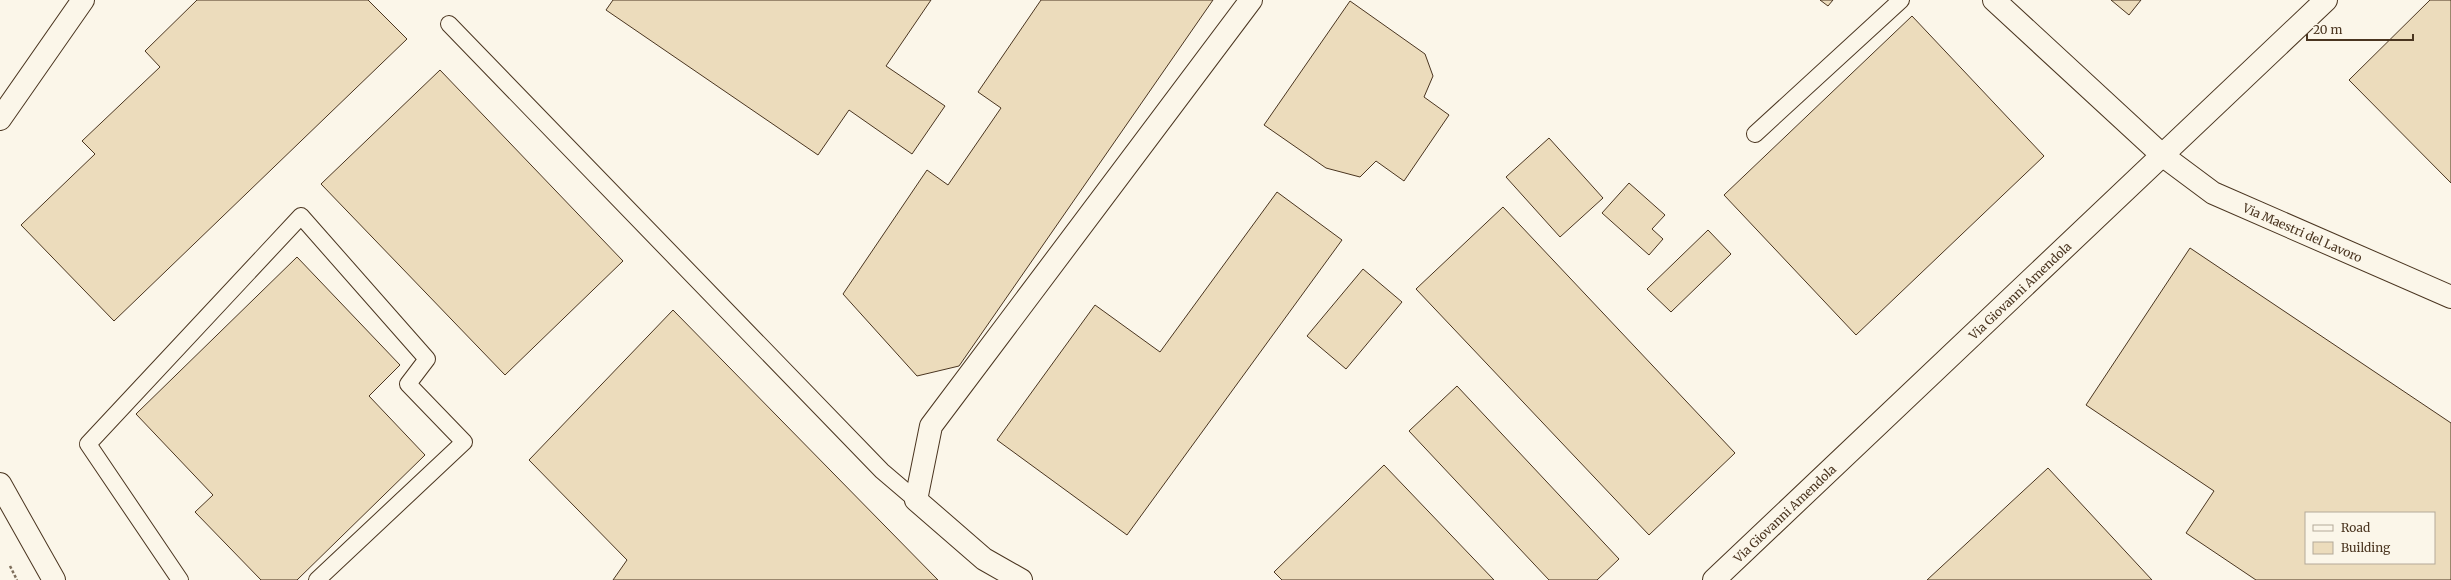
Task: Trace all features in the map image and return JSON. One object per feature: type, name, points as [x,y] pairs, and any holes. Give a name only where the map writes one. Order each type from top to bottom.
[{"type":"street","points":[[0,119],[83,0]]},
{"type":"street","points":[[1021,580],[984,559],[916,500],[931,426],[1251,0]]},
{"type":"street","name":"Via Maestri del Lavoro","points":[[1994,0],[2162,155],[2213,193],[2451,297]]},
{"type":"street","name":"Via Giovanni Amendola","points":[[1714,580],[2326,0]]},
{"type":"street","points":[[0,484],[54,580]]},
{"type":"lane","points":[[1754,134],[1901,0]]},
{"type":"lane","points":[[449,24],[882,472],[916,500]]},
{"type":"lane","points":[[180,580],[88,444],[301,216],[427,359],[408,384],[464,442],[317,580]]},
{"type":"building","points":[[197,0],[368,0],[407,39],[114,321],[21,225],[95,154],[82,141],[160,67],[145,51]]},
{"type":"building","points":[[613,0],[931,0],[886,66],[945,106],[912,154],[849,110],[818,155],[606,10]]},
{"type":"building","points":[[1041,0],[1213,0],[959,366],[917,376],[843,294],[927,170],[948,185],[1001,108],[978,92]]},
{"type":"building","points":[[1820,0],[1833,0],[1828,6]]},
{"type":"building","points":[[2111,0],[2141,0],[2129,15]]},
{"type":"building","points":[[2430,0],[2451,0],[2451,183],[2349,80]]},
{"type":"building","points":[[1350,1],[1425,54],[1433,76],[1424,97],[1449,115],[1404,181],[1376,161],[1360,177],[1326,168],[1264,125]]},
{"type":"building","points":[[1912,16],[2044,156],[1856,335],[1724,195]]},
{"type":"building","points":[[440,70],[623,261],[505,375],[321,184]]},
{"type":"building","points":[[1549,138],[1603,198],[1560,237],[1506,177]]},
{"type":"building","points":[[1629,183],[1665,215],[1652,229],[1663,239],[1649,255],[1602,213]]},
{"type":"building","points":[[1277,192],[1342,240],[1127,535],[997,440],[1095,305],[1160,352]]},
{"type":"building","points":[[1503,207],[1735,453],[1649,535],[1416,289]]},
{"type":"building","points":[[1708,230],[1731,254],[1671,312],[1647,289]]},
{"type":"building","points":[[2190,248],[2451,423],[2451,580],[2256,580],[2186,533],[2214,491],[2086,405]]},
{"type":"building","points":[[297,257],[400,365],[369,396],[425,455],[297,580],[261,580],[195,512],[213,495],[136,414]]},
{"type":"building","points":[[1363,269],[1402,302],[1346,369],[1307,336]]},
{"type":"building","points":[[673,310],[938,580],[613,580],[627,560],[529,460]]},
{"type":"building","points":[[1457,386],[1619,559],[1597,580],[1549,580],[1409,431]]},
{"type":"building","points":[[1384,465],[1494,580],[1282,580],[1274,572]]},
{"type":"building","points":[[2048,468],[2152,580],[1927,580]]}]
